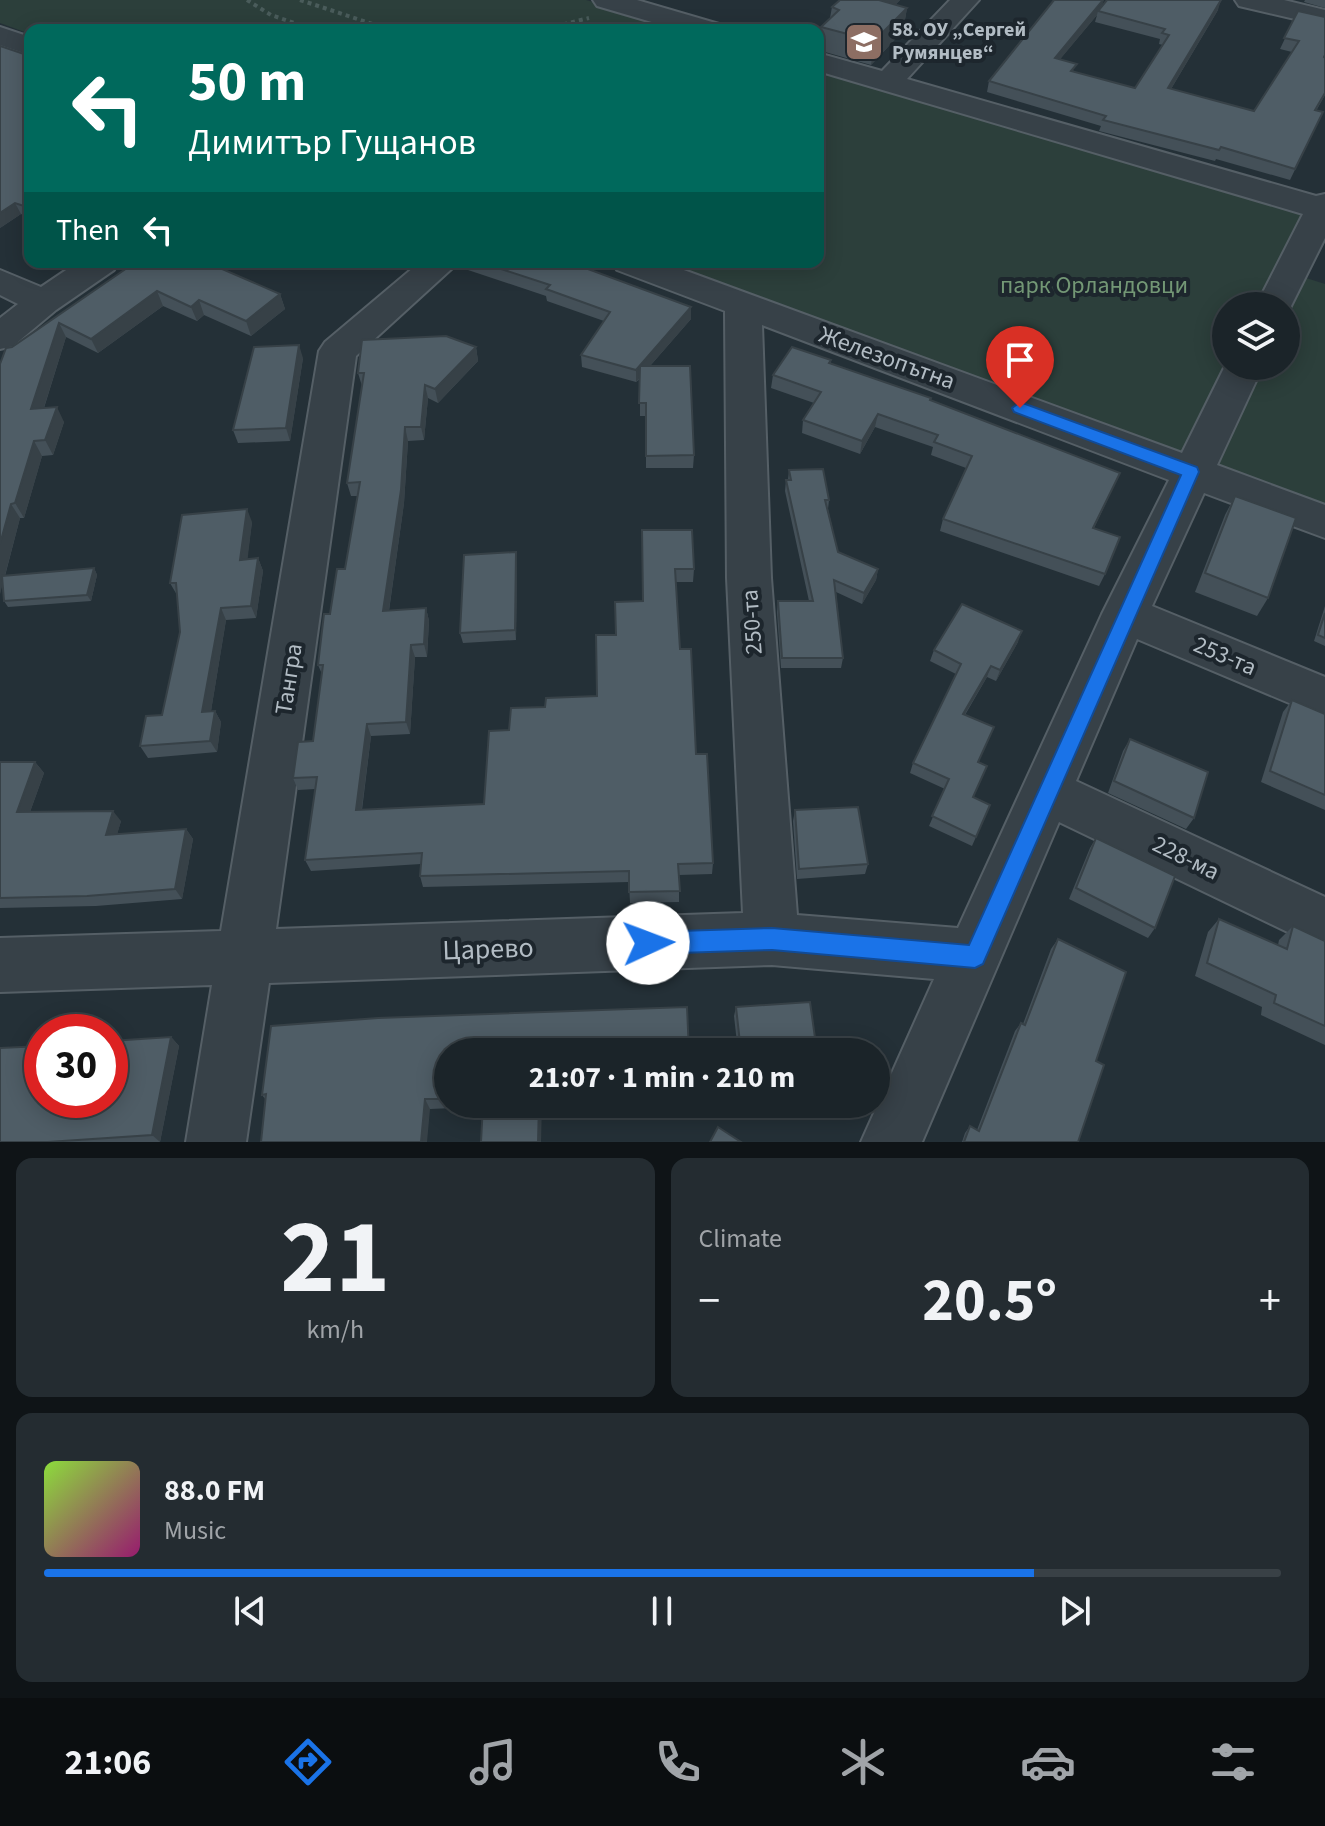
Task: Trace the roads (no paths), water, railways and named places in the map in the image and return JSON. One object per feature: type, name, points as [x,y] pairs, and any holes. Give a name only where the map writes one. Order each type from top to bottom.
[{"type":"street","points":[[888,82],[965,0]]},
{"type":"street","points":[[1249,0],[1314,12]]},
{"type":"street","points":[[615,1],[690,24]]},
{"type":"street","points":[[0,36],[24,44]]},
{"type":"street","points":[[824,64],[1324,207],[1281,292]]},
{"type":"street","points":[[0,337],[43,302],[93,268]]},
{"type":"street","name":"Тангра","points":[[216,1142],[338,351],[435,268]]},
{"type":"street","name":"Железопътна","points":[[645,268],[1325,522]]},
{"type":"street","points":[[0,281],[43,302]]},
{"type":"street","name":"250-та","points":[[743,304],[749,578],[772,939]]},
{"type":"street","points":[[891,1142],[1125,614],[1237,380]]},
{"type":"street","name":"253-та","points":[[1125,614],[1325,698]]},
{"type":"street","name":"228-ма","points":[[1047,792],[1325,924]]},
{"type":"street","name":"Царево","points":[[0,965],[772,939],[975,956]]},
{"type":"place","name":"58. ОУ „Сергей Румянцев“","points":[[864,42]]},
{"type":"park label","name":"парк Орландовци","points":[[1094,285]]}]
